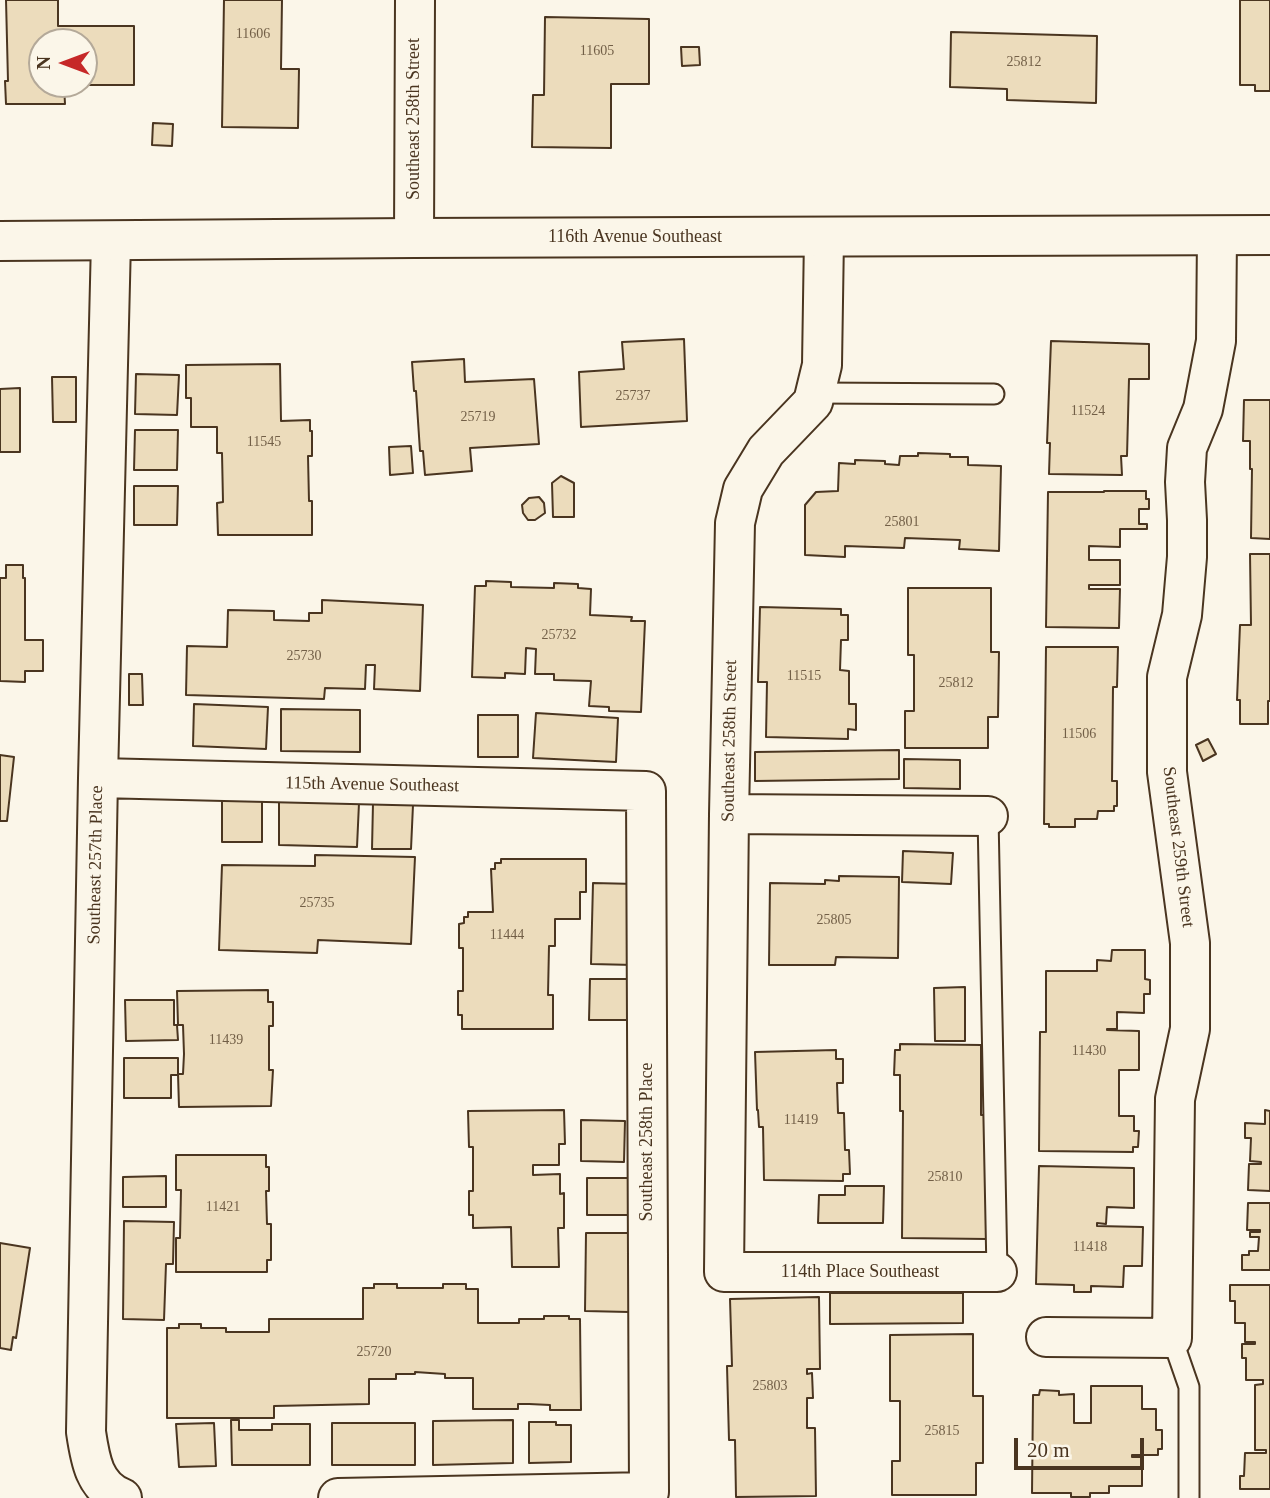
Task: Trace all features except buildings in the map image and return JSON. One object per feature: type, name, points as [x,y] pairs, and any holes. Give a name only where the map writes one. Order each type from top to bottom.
[{"type":"street","name":"Southeast 258th Street","points":[[414,238],[415,0]]},
{"type":"street","name":"116th Avenue Southeast","points":[[0,241],[1270,235]]},
{"type":"street","name":"Southeast 259th Street","points":[[1172,1338],[1174,1099],[1190,1029],[1190,943],[1167,772],[1167,677],[1182,615],[1187,520],[1187,447],[1203,409],[1216,341],[1217,236]]},
{"type":"street","name":"Southeast 258th Street","points":[[724,1272],[735,523],[743,489],[766,452],[813,402],[822,365],[824,237]]},
{"type":"street","name":"Southeast 257th Place","points":[[111,241],[86,1432],[91,1463],[112,1492]]},
{"type":"street","name":"115th Avenue Southeast","points":[[98,778],[646,791]]},
{"type":"street","name":"Southeast 258th Place","points":[[338,1498],[649,1492],[646,791]]},
{"type":"street","points":[[729,814],[988,816]]},
{"type":"street","name":"114th Place Southeast","points":[[724,1272],[997,1272]]},
{"type":"street","points":[[1046,1337],[1172,1338]]},
{"type":"lane","points":[[815,393],[994,394]]},
{"type":"lane","points":[[988,816],[997,1272]]},
{"type":"lane","points":[[1172,1338],[1189,1387],[1189,1498]]}]
